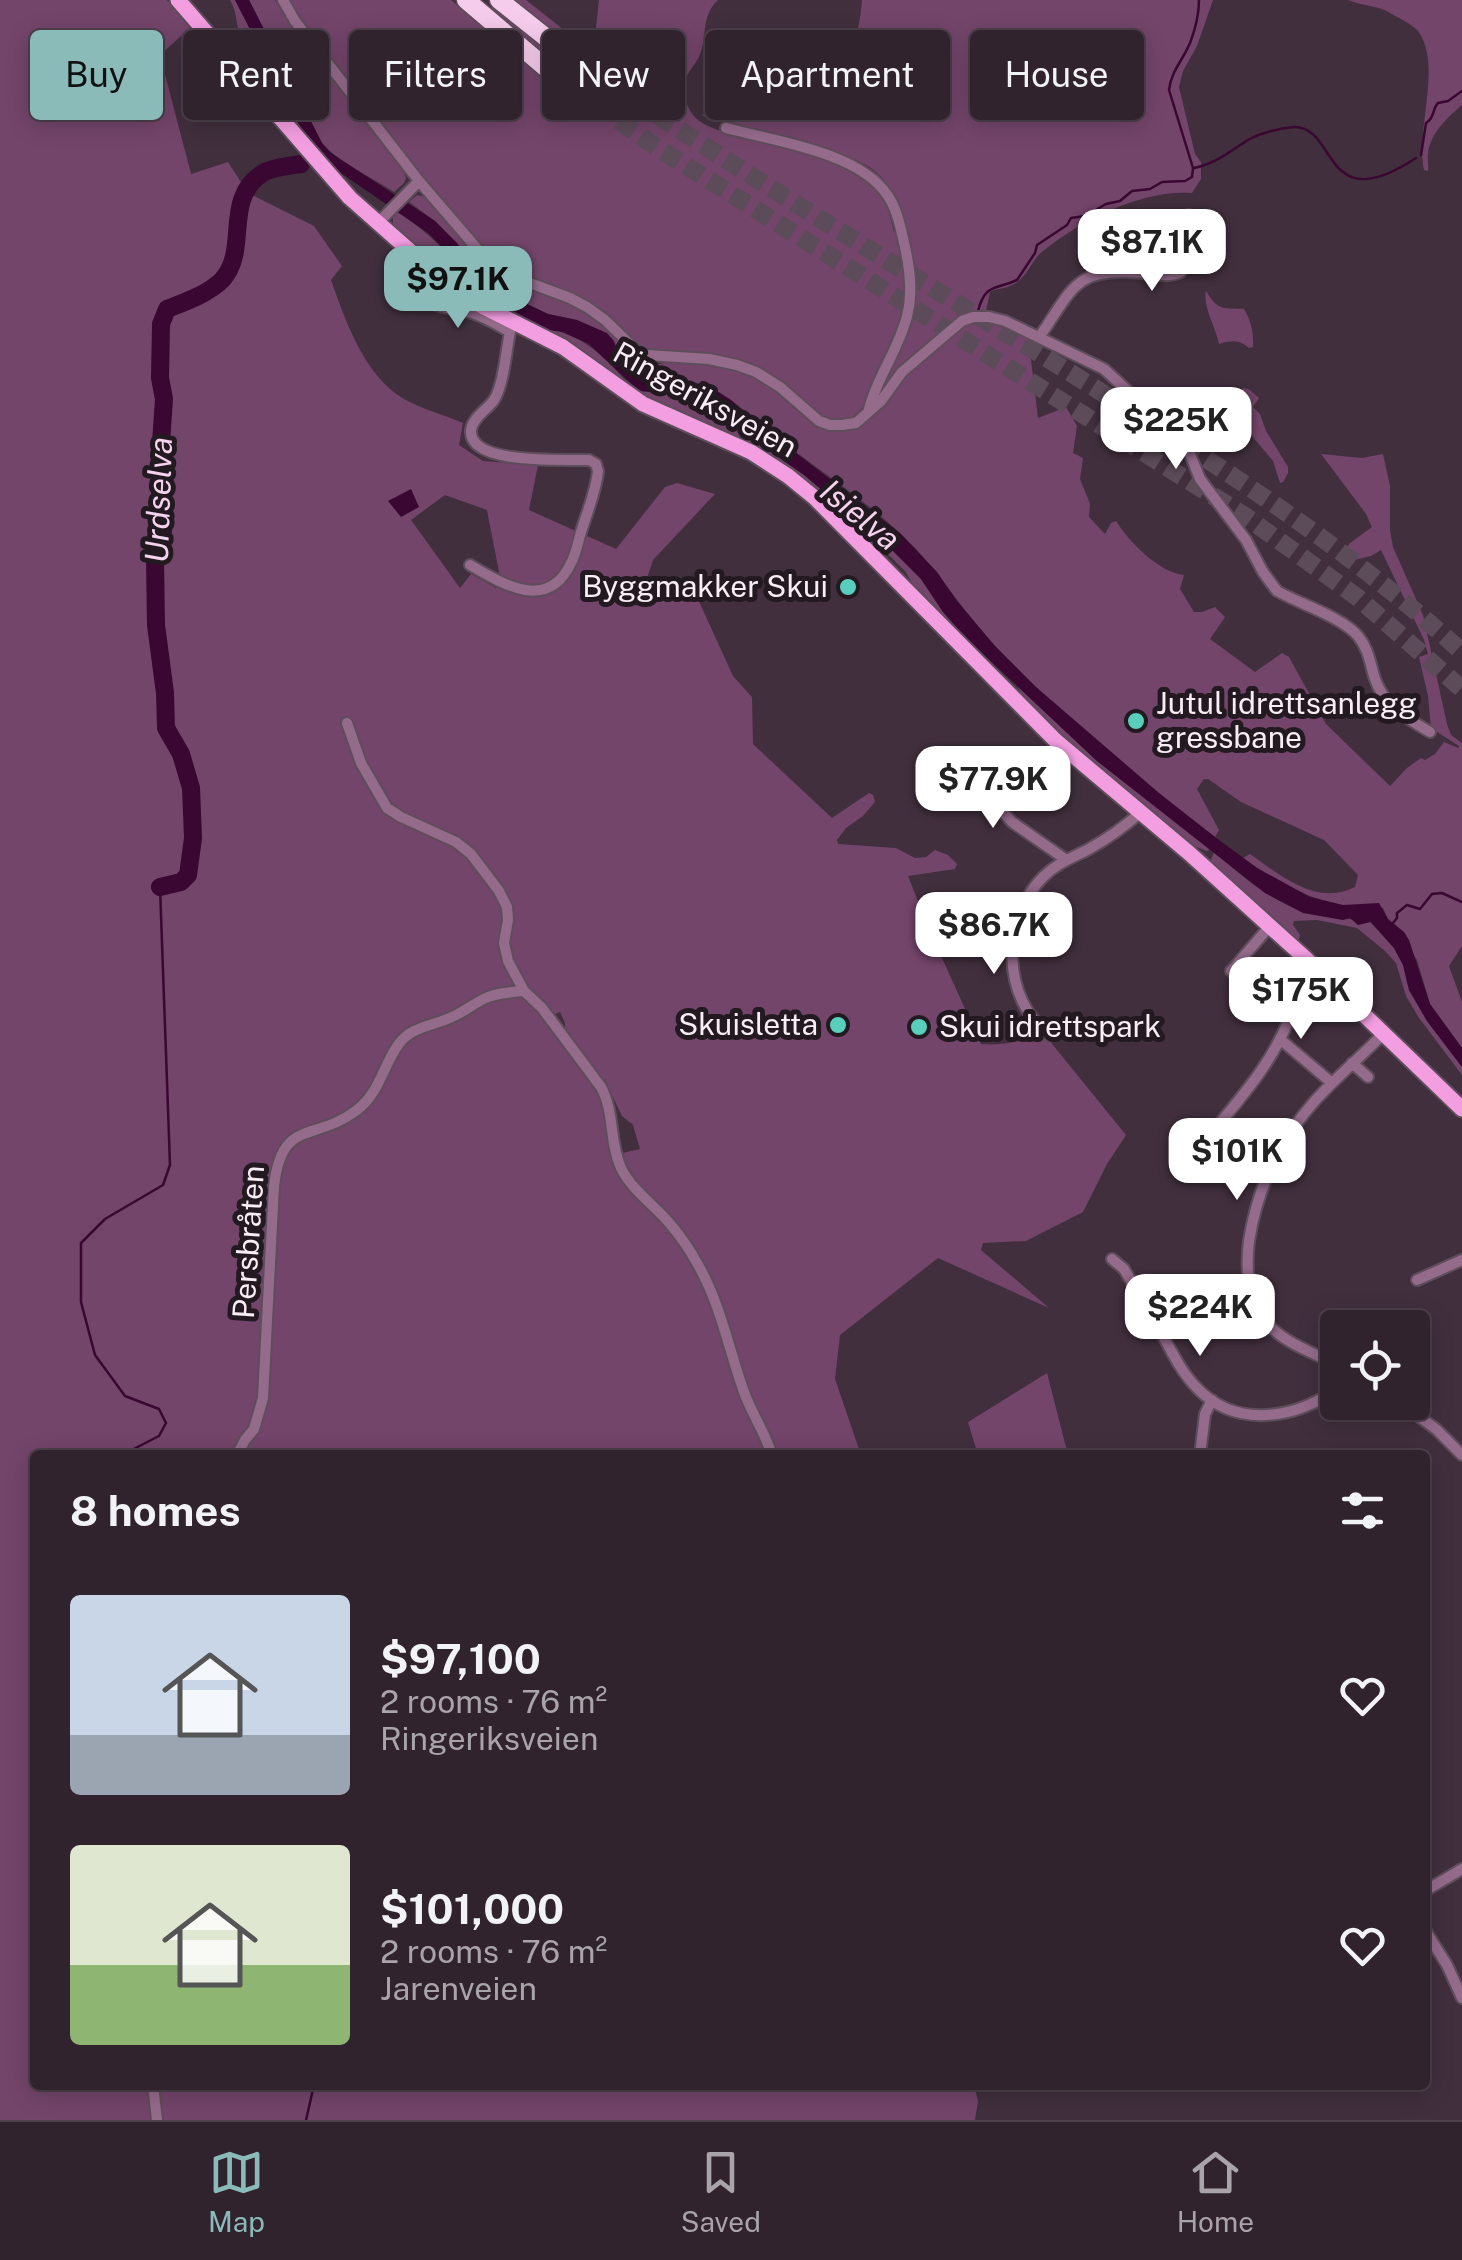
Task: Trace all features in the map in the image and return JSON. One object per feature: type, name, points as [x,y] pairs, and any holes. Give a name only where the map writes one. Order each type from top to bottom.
[{"type":"highway","points":[[466,0],[542,65]]},
{"type":"highway","points":[[499,0],[542,34]]},
{"type":"main road","name":"Ringeriksveien","points":[[178,0],[326,172],[383,218],[442,280],[466,298],[564,347],[643,404],[739,446],[788,476],[838,520],[1056,741],[1270,926],[1462,1109]]},
{"type":"street","points":[[283,0],[295,21],[419,181],[494,266],[587,307],[646,355],[709,359],[756,372],[819,421],[830,425],[856,423],[880,402],[902,372],[962,321],[973,317],[989,317],[1040,336],[1104,368],[1182,434],[1200,479],[1246,540],[1277,591],[1356,633],[1371,660],[1382,693],[1404,717],[1430,732]]},
{"type":"street","points":[[726,128],[827,154],[858,169],[888,195],[898,218],[911,292],[907,319],[868,412]]},
{"type":"street","points":[[383,218],[419,181]]},
{"type":"street","points":[[1040,336],[1071,292],[1095,274],[1115,270],[1169,276],[1181,272],[1191,246],[1189,215]]},
{"type":"street","points":[[442,280],[425,299],[434,306],[477,314],[510,332],[496,397],[472,423],[473,440],[498,456],[589,460],[598,470],[572,562],[552,588],[540,592],[522,590],[470,565]]},
{"type":"street","points":[[348,723],[361,763],[387,808],[456,842],[471,854],[499,891],[507,907],[504,943],[508,961],[524,991],[542,1008],[602,1087],[622,1171],[671,1224],[699,1265],[770,1450]]},
{"type":"street","points":[[960,764],[1012,822],[1065,859]]},
{"type":"street","points":[[1050,1036],[1040,1028],[1020,996],[1012,969],[1012,940],[1022,907],[1036,886],[1065,859],[1088,850],[1140,813]]},
{"type":"street","points":[[1216,1130],[1261,1073],[1289,1018],[1274,1001],[1231,971],[1270,926]]},
{"type":"street","name":"Persbråten","points":[[239,1450],[254,1429],[263,1398],[274,1186],[276,1164],[284,1148],[290,1141],[361,1107],[379,1084],[400,1041],[409,1034],[451,1018],[488,997],[524,991]]},
{"type":"street","points":[[1320,1356],[1278,1333],[1262,1316],[1252,1296],[1248,1250],[1254,1216],[1280,1150],[1312,1104],[1384,1033]]},
{"type":"street","points":[[1281,1040],[1332,1083]]},
{"type":"street","points":[[1352,1063],[1368,1077]]},
{"type":"street","points":[[1112,1259],[1124,1269],[1180,1366],[1212,1400],[1246,1413],[1273,1416],[1299,1411],[1320,1401]]},
{"type":"street","points":[[1418,1280],[1462,1260]]},
{"type":"street","points":[[1201,1450],[1205,1414],[1212,1400]]},
{"type":"street","points":[[1423,1420],[1462,1455]]},
{"type":"street","points":[[1430,1888],[1462,1869]]},
{"type":"street","points":[[1430,1938],[1462,1998]]},
{"type":"street","points":[[153,2090],[157,2120]]},
{"type":"shaded area","points":[[0,0],[167,0],[190,28],[183,30],[163,52],[163,30],[30,30],[30,120],[163,120],[163,67],[191,174],[228,162],[248,193],[314,226],[342,266],[331,280],[367,362],[404,399],[463,423],[459,445],[483,461],[538,465],[529,510],[616,549],[665,487],[677,483],[715,494],[653,560],[647,578],[651,590],[660,598],[697,597],[733,676],[752,697],[753,744],[832,818],[869,793],[873,795],[875,802],[846,828],[838,844],[896,848],[915,858],[926,857],[935,850],[957,864],[955,869],[908,876],[981,1044],[1013,1042],[1044,1034],[1126,1135],[1083,1212],[1026,1241],[983,1243],[981,1250],[1049,1308],[938,1258],[840,1335],[835,1379],[859,1450],[30,1450],[30,2090],[975,2090],[975,2120],[0,2120]],"holes":[[[445,495],[487,510],[499,572],[496,588],[471,574],[460,588],[411,520]],[[560,1012],[565,1036],[605,1081],[622,1116],[633,1125],[640,1149],[622,1153],[608,1128],[605,1105],[597,1089],[544,1019]]]},
{"type":"shaded area","points":[[230,0],[235,0],[250,30],[239,30]]},
{"type":"shaded area","points":[[249,0],[275,0],[294,30],[264,30]]},
{"type":"shaded area","points":[[288,0],[451,0],[487,30],[349,30],[349,84],[329,59],[329,30],[308,30]]},
{"type":"shaded area","points":[[510,0],[526,0],[564,30],[548,30]]},
{"type":"shaded area","points":[[599,0],[718,0],[706,20],[702,50],[685,81],[685,30],[597,30]]},
{"type":"shaded area","points":[[862,0],[1213,0],[1179,87],[1195,154],[1201,162],[1201,179],[1192,193],[1133,201],[1058,239],[1017,282],[990,292],[986,311],[974,310],[958,318],[930,342],[880,399],[872,390],[851,419],[825,419],[771,377],[739,360],[641,350],[592,304],[514,272],[494,259],[377,120],[522,120],[522,59],[542,76],[542,120],[685,120],[685,99],[691,113],[713,128],[810,154],[860,174],[881,194],[894,232],[902,228],[894,199],[883,179],[865,164],[823,148],[713,120],[950,120],[950,30],[857,30]]},
{"type":"shaded area","points":[[1348,0],[1462,0],[1462,105],[1432,139],[1428,171],[1424,170],[1422,154],[1429,79],[1425,45],[1418,31],[1406,22],[1381,9]]},
{"type":"shaded area","points":[[482,1],[542,43],[542,57],[522,40],[522,30],[510,30]]},
{"type":"shaded area","points":[[329,74],[349,99],[349,120],[365,120],[400,164],[404,183],[394,192],[347,164],[322,143],[310,120],[329,120]]},
{"type":"shaded area","points":[[291,120],[296,120],[319,154]]},
{"type":"shaded area","points":[[417,195],[426,197],[486,270],[586,311],[627,347],[637,364],[632,370],[620,358],[618,349],[577,320],[548,314],[489,286],[456,243],[409,202]]},
{"type":"shaded area","points":[[398,212],[442,248],[473,293],[448,277],[393,224]]},
{"type":"shaded area","points":[[1206,291],[1221,307],[1244,309],[1252,327],[1253,347],[1235,342],[1219,344]]},
{"type":"shaded area","points":[[974,320],[995,322],[1028,335],[1038,418],[1066,407],[1077,426],[1073,453],[1083,458],[1080,479],[1090,504],[1089,517],[1105,534],[1116,521],[1146,555],[1165,569],[1184,575],[1180,589],[1194,612],[1215,607],[1225,617],[1210,639],[1255,672],[1282,653],[1289,657],[1326,724],[1390,786],[1421,758],[1425,760],[1435,754],[1444,742],[1459,746],[1431,728],[1419,657],[1428,654],[1381,550],[1350,561],[1344,551],[1372,527],[1321,454],[1362,458],[1383,454],[1390,486],[1393,547],[1423,615],[1447,724],[1451,735],[1462,743],[1462,946],[1449,966],[1462,1002],[1462,1048],[1430,1004],[1417,960],[1383,908],[1316,898],[1278,881],[1243,858],[1250,854],[1286,879],[1313,891],[1341,892],[1355,887],[1358,875],[1324,840],[1241,802],[1204,779],[1197,789],[1219,830],[1215,837],[1048,699],[986,636],[916,549],[867,505],[714,389],[697,383],[640,378],[648,369],[664,363],[726,366],[763,382],[823,427],[851,428],[907,372],[962,324]]},
{"type":"shaded area","points":[[536,328],[575,337],[626,381],[622,382]]},
{"type":"shaded area","points":[[1244,388],[1259,398],[1253,407],[1288,467],[1283,482],[1280,483],[1273,461],[1241,423],[1227,429],[1223,424],[1218,427],[1220,431],[1207,438],[1192,433],[1170,417]]},
{"type":"shaded area","points":[[639,391],[708,402],[736,420],[751,438],[804,475],[887,545],[921,579],[966,638],[919,595],[905,571],[857,524]]},
{"type":"shaded area","points":[[1017,686],[1097,761],[1210,849],[1183,839],[1097,771],[1051,728]]},
{"type":"shaded area","points":[[1214,852],[1259,889],[1290,906],[1326,917],[1370,922],[1394,948],[1409,990],[1462,1067],[1462,1075],[1419,1018],[1406,996],[1396,963],[1385,951],[1357,928],[1317,920],[1294,921],[1300,935],[1298,943],[1210,862]]},
{"type":"shaded area","points":[[1047,1373],[1067,1450],[976,1450],[968,1422]]},
{"type":"water","points":[[235,0],[249,0],[264,30],[250,30]]},
{"type":"water","name":"Isielva","points":[[296,120],[310,120],[331,153],[435,221],[489,286],[548,314],[577,320],[607,333],[620,358],[638,376],[658,382],[706,385],[731,400],[900,533],[937,572],[995,646],[1036,687],[1159,793],[1257,868],[1310,897],[1343,905],[1379,903],[1388,919],[1409,940],[1430,1004],[1462,1048],[1462,1067],[1409,990],[1394,948],[1371,922],[1358,925],[1350,918],[1303,913],[1265,893],[1097,761],[966,638],[921,579],[887,545],[804,475],[751,438],[736,420],[708,402],[639,391],[589,344],[562,332],[536,328],[473,293],[448,253],[428,233],[322,160]]},
{"type":"water","points":[[411,489],[419,507],[401,517],[388,501]]},
{"type":"waterway","points":[[978,311],[984,296],[1017,280],[1037,245],[1071,218],[1120,201],[1132,191],[1192,177],[1193,168],[1169,90],[1192,38],[1199,0]]},
{"type":"waterway","points":[[1421,155],[1426,123],[1436,105],[1462,91]]},
{"type":"waterway","points":[[1194,168],[1258,135],[1294,127],[1308,131],[1348,175],[1363,179],[1386,174],[1416,158]]},
{"type":"waterway","name":"Urdselva","points":[[160,887],[181,882],[188,875],[193,838],[191,788],[181,754],[166,728],[156,625],[155,558],[163,531],[159,472],[164,399],[160,378],[161,324],[167,309],[210,289],[230,268],[239,210],[251,184],[267,171],[301,164]]},
{"type":"waterway","points":[[132,1450],[159,1436],[166,1423],[159,1409],[125,1396],[95,1355],[81,1302],[81,1243],[105,1219],[163,1185],[170,1165],[160,887]]},
{"type":"waterway","points":[[1393,923],[1407,905],[1420,909],[1432,894],[1442,893],[1462,902]]},
{"type":"waterway","points":[[306,2120],[313,2090]]},
{"type":"tunnel","points":[[618,120],[1245,516],[1357,597],[1462,689]]},
{"type":"tunnel","points":[[665,120],[1225,471],[1370,574],[1462,652]]},
{"type":"place","name":"Byggmakker Skui","points":[[848,587]]},
{"type":"place","name":"Jutul idrettsanlegg gressbane","points":[[1136,721]]},
{"type":"place","name":"Skuisletta","points":[[838,1025]]},
{"type":"place","name":"Skui idrettspark","points":[[919,1027]]}]
